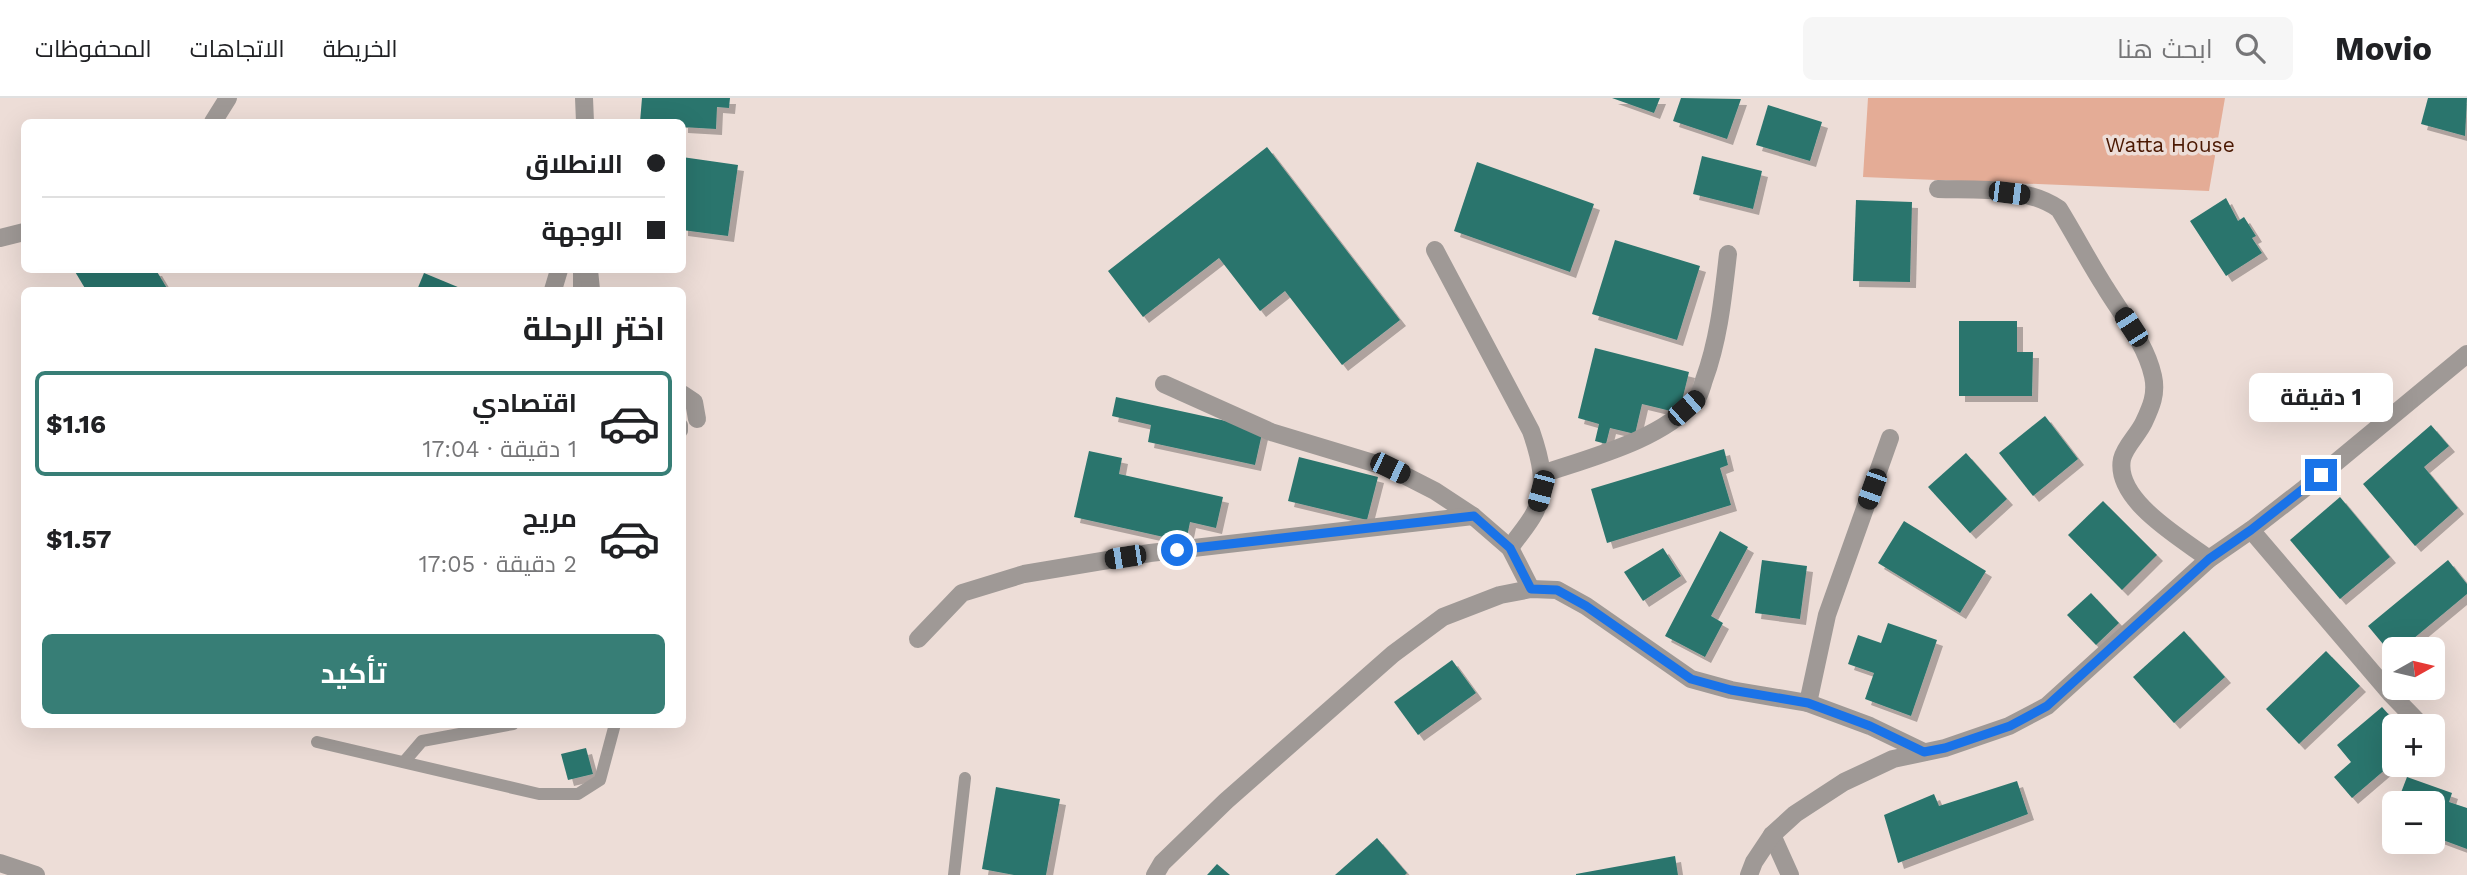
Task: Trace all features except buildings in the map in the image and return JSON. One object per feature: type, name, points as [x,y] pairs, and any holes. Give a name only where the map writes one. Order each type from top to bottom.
[{"type":"street","points":[[215,119],[228,98]]},
{"type":"street","points":[[584,98],[585,119]]},
{"type":"street","points":[[1938,189],[2027,195],[2045,199],[2059,209],[2131,327],[2153,376],[2153,402],[2123,455],[2121,467],[2124,480],[2146,512],[2209,559]]},
{"type":"street","points":[[0,238],[21,233]]},
{"type":"street","points":[[1435,250],[1531,431],[1540,455],[1542,474],[1535,511],[1510,548]]},
{"type":"street","points":[[1542,474],[1642,437],[1674,419],[1698,398],[1712,360],[1728,254]]},
{"type":"street","points":[[1749,875],[1754,862],[1772,835],[1795,814],[1844,782],[1893,759],[1945,748],[2010,726],[2047,706],[2209,559],[2251,530],[2371,435],[2467,354]]},
{"type":"street","points":[[1164,384],[1271,432],[1390,468],[1435,491],[1474,516],[1510,548],[1531,589]]},
{"type":"street","points":[[686,397],[694,402],[687,425]]},
{"type":"street","points":[[1808,703],[1827,615],[1890,438]]},
{"type":"street","points":[[918,639],[962,593],[1024,573],[1150,553],[1474,516]]},
{"type":"street","points":[[2251,530],[2410,714]]},
{"type":"street","points":[[1155,875],[1163,863],[1226,802],[1393,654],[1443,617],[1500,595],[1531,589],[1557,590],[1586,606],[1691,679],[1731,690],[1808,703],[1870,726],[1924,752]]},
{"type":"street","points":[[1772,835],[1790,875]]},
{"type":"street","points":[[0,863],[36,875]]},
{"type":"lane","points":[[404,762],[422,741],[492,728]]},
{"type":"lane","points":[[317,742],[539,794],[578,794],[600,780],[614,728]]},
{"type":"lane","points":[[954,875],[965,778]]},
{"type":"green space","name":"Watta House","points":[[1868,98],[2225,98],[2209,191],[1863,177]]},
{"type":"route","points":[[1177,550],[1474,516],[1510,548],[1531,589],[1557,590],[1586,606],[1691,679],[1731,690],[1808,703],[1870,726],[1924,752],[1945,748],[2010,726],[2047,706],[2209,559],[2321,475]]}]
